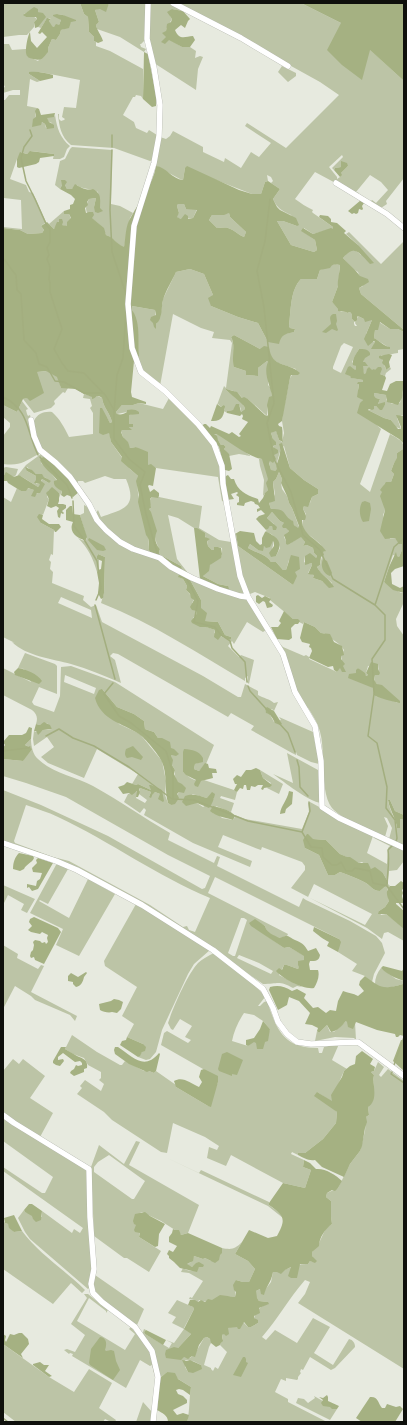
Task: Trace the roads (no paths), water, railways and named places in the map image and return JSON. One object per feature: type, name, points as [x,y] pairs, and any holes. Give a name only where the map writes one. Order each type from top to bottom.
[{"type":"street","points":[[148,3],[147,39],[154,68],[160,105],[159,136],[154,163],[134,226],[128,304],[132,348],[141,372],[165,391],[198,424],[214,444],[222,466],[223,484],[240,576],[248,597],[284,654],[295,692],[315,726],[321,760],[322,807],[339,818],[404,848]]},
{"type":"street","points":[[173,3],[241,38],[288,66]]},
{"type":"street","points":[[336,183],[387,214],[404,228]]},
{"type":"street","points":[[31,420],[34,436],[40,450],[70,477],[89,504],[97,520],[120,542],[133,549],[160,558],[171,567],[192,578],[218,589],[248,597]]},
{"type":"street","points":[[3,843],[56,861],[77,870],[142,905],[213,950],[263,989],[273,1008],[278,1022],[287,1034],[296,1042],[311,1044],[358,1042],[404,1076]]},
{"type":"street","points":[[3,1115],[89,1169],[90,1217],[94,1269],[91,1284],[92,1293],[135,1327],[152,1351],[158,1377],[153,1422]]},
{"type":"waterway","points":[[30,130],[32,136],[24,147],[21,158],[26,181],[47,226],[50,229],[50,242],[47,248],[49,255],[47,259],[50,267],[50,292],[62,329],[54,349],[68,371],[84,373],[106,396],[114,410]]},
{"type":"waterway","points":[[112,135],[112,147]]},
{"type":"waterway","points":[[112,150],[110,210],[112,252],[126,294]]},
{"type":"waterway","points":[[270,199],[265,241],[257,271],[264,307],[274,403],[267,423],[274,459],[291,492],[303,535],[320,550],[333,579],[375,605],[385,615],[385,640],[372,659],[374,694],[368,736],[377,743],[387,787],[386,808],[395,820],[396,842]]},
{"type":"waterway","points":[[3,258],[16,275],[17,290],[21,294],[24,340],[36,353],[39,364],[47,367],[55,381],[64,382],[84,393],[104,393]]},
{"type":"waterway","points":[[126,311],[123,358],[117,375],[114,412],[114,439],[129,459],[145,472],[140,485],[146,514],[158,556]]},
{"type":"waterway","points":[[3,397],[12,402],[23,415],[38,455]]},
{"type":"waterway","points":[[40,457],[67,485],[72,498]]},
{"type":"waterway","points":[[73,501],[74,526],[97,561],[101,588],[96,600]]},
{"type":"waterway","points":[[375,605],[394,547],[404,538]]},
{"type":"waterway","points":[[186,577],[198,601],[194,622],[215,627],[221,635],[230,641],[232,648],[245,662],[247,682]]},
{"type":"waterway","points":[[95,605],[115,679]]},
{"type":"waterway","points":[[113,683],[104,694],[119,716],[131,723],[166,751],[173,773],[173,799],[194,800],[248,821],[302,832],[311,847],[322,848],[323,857],[332,865],[337,865],[341,862],[346,871],[352,871],[355,868],[370,871],[373,883],[387,886],[404,909]]},
{"type":"waterway","points":[[248,686],[250,691],[288,733],[295,752]]},
{"type":"waterway","points":[[46,736],[59,729],[73,738],[94,746],[129,767],[172,799]]},
{"type":"waterway","points":[[3,751],[30,747]]},
{"type":"waterway","points":[[297,760],[299,767],[300,787],[308,796]]},
{"type":"waterway","points":[[302,832],[310,811],[309,802]]},
{"type":"waterway","points":[[387,886],[389,864],[388,850],[393,845]]},
{"type":"waterway","points":[[394,1065],[404,1037]]},
{"type":"waterway","points":[[392,1072],[391,1074],[404,1083]]},
{"type":"waterway","points":[[3,1418],[8,1422]]}]
